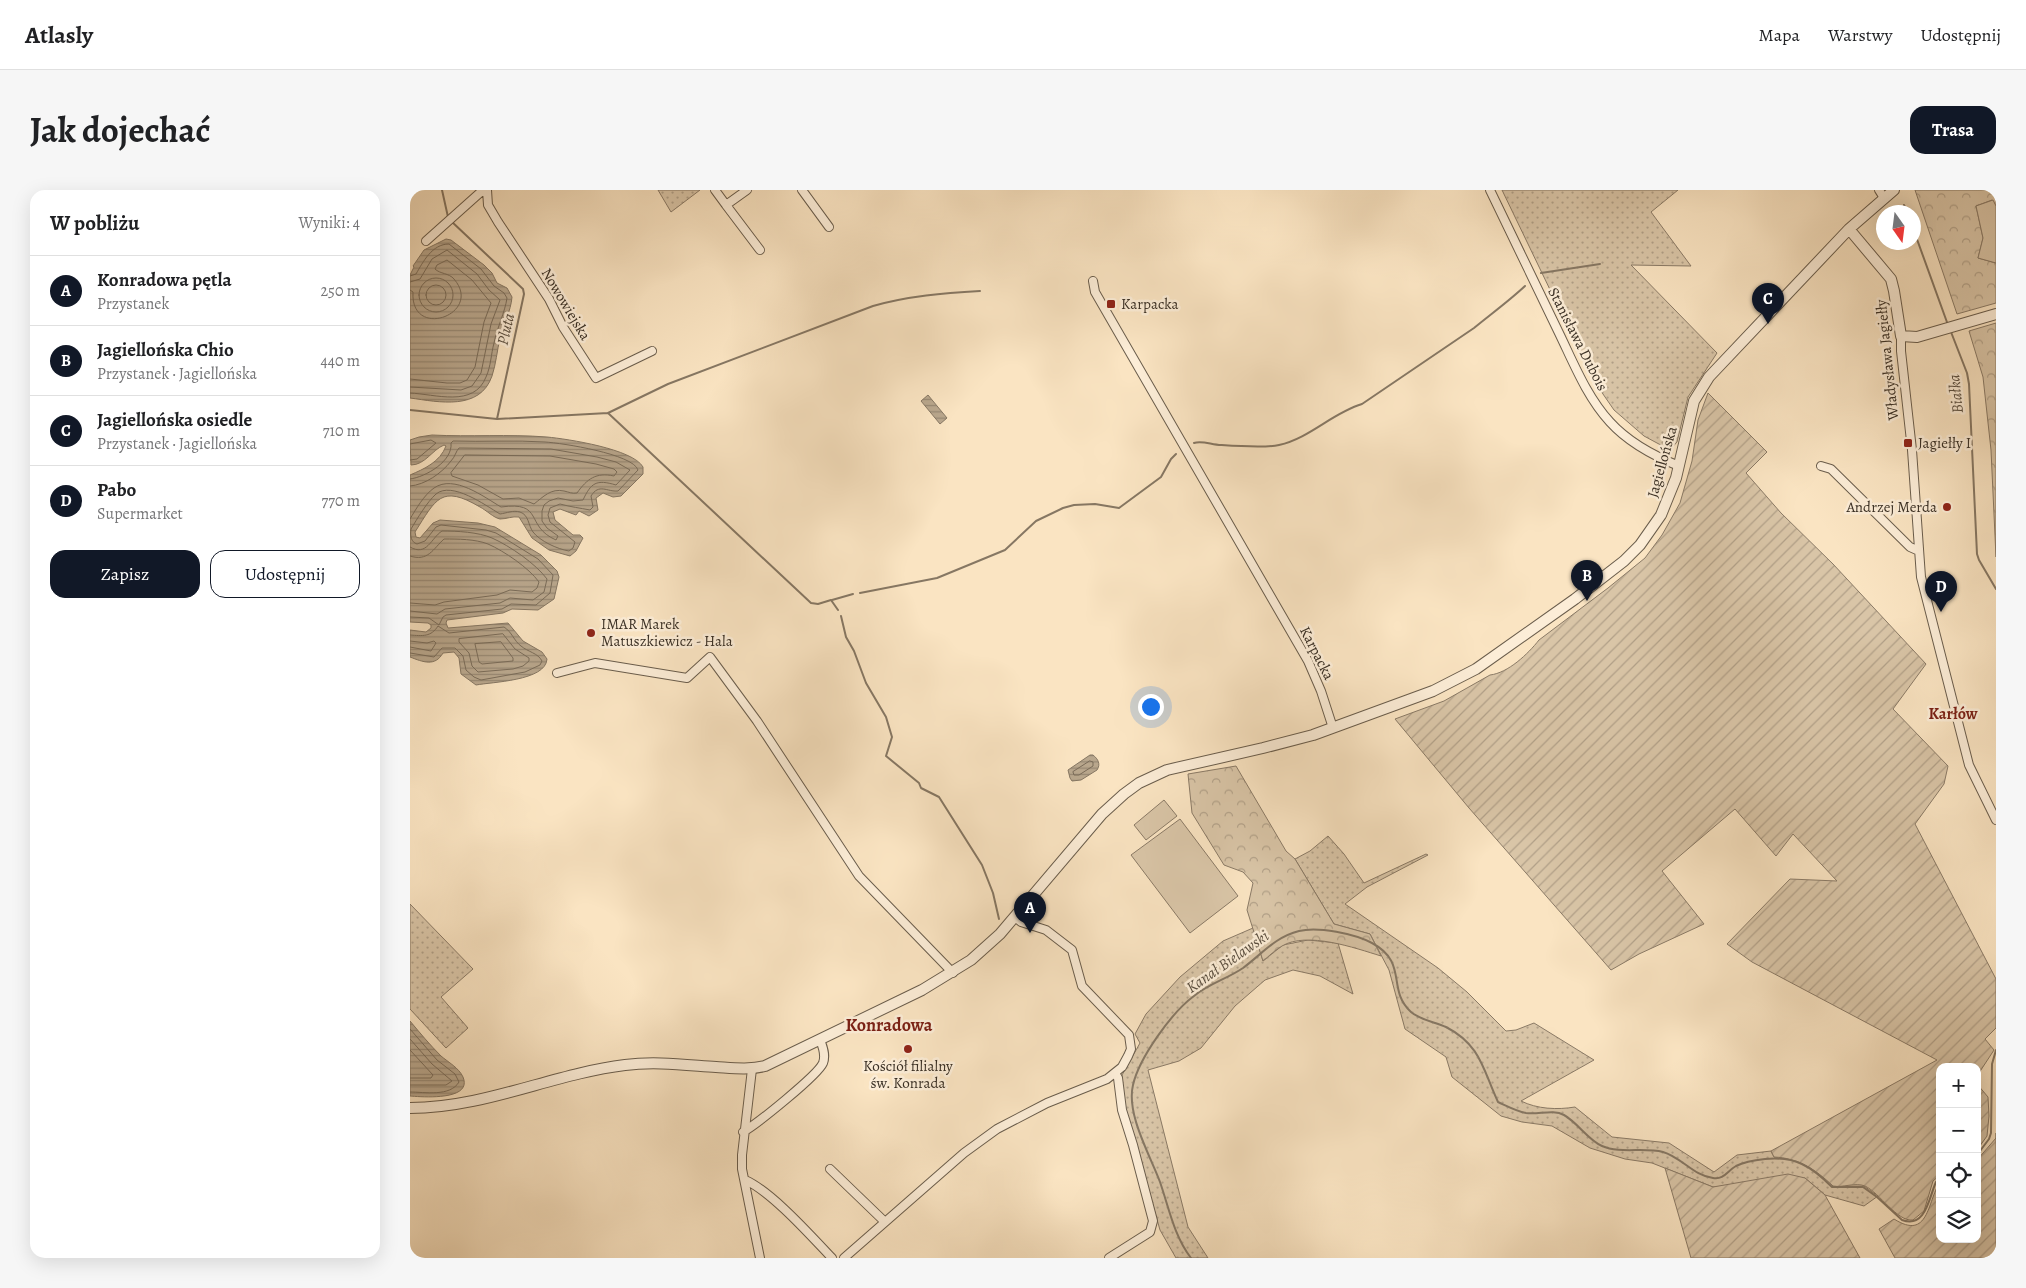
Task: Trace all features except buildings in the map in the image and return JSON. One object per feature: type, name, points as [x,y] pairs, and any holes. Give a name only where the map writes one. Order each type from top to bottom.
[{"type":"street","points":[[426,241],[483,190]]},
{"type":"street","name":"Nowowiejska","points":[[487,190],[488,205],[550,300],[563,327],[596,378],[652,351]]},
{"type":"street","points":[[715,190],[760,250]]},
{"type":"street","points":[[726,204],[747,190]]},
{"type":"street","points":[[802,190],[829,226]]},
{"type":"street","name":"Stanisława Dubois","points":[[1490,190],[1573,363],[1598,408],[1611,423],[1636,444],[1679,466]]},
{"type":"street","name":"Jagiellońska","points":[[752,1069],[765,1066],[820,1040],[953,973],[986,947],[1015,917],[1102,814],[1116,800],[1139,783],[1167,770],[1288,742],[1333,728],[1432,692],[1466,676],[1608,574],[1632,553],[1651,530],[1666,506],[1679,466],[1691,410],[1700,389],[1709,377],[1881,194],[1894,190]]},
{"type":"street","name":"Władysława Jagiełły","points":[[1849,230],[1891,278],[1901,336],[1921,577],[1969,765],[1996,820]]},
{"type":"street","name":"Karpacka","points":[[1093,281],[1095,292],[1308,661],[1318,681],[1333,728]]},
{"type":"street","points":[[1901,336],[1917,337],[1996,314]]},
{"type":"street","points":[[1820,466],[1831,469],[1910,547],[1919,551]]},
{"type":"street","points":[[557,673],[595,663],[687,678],[710,657],[757,721],[859,876],[953,973]]},
{"type":"street","points":[[844,1258],[964,1153],[997,1128],[1047,1103],[1100,1082],[1115,1073],[1125,1062],[1130,1049],[1129,1035],[1082,986],[1073,953],[1046,930],[1021,922],[1015,917]]},
{"type":"street","points":[[743,1132],[757,1123],[820,1068],[824,1054],[820,1040]]},
{"type":"street","points":[[410,1108],[468,1103],[624,1065],[668,1064],[752,1069],[743,1132],[742,1155],[744,1180],[760,1258]]},
{"type":"street","points":[[1109,1258],[1150,1232],[1153,1221],[1122,1110],[1118,1078],[1115,1073]]},
{"type":"street","points":[[830,1169],[885,1222]]},
{"type":"street","points":[[744,1180],[753,1184],[777,1204],[832,1258]]},
{"type":"green space","points":[[658,190],[700,190],[671,212]]},
{"type":"green space","points":[[1502,190],[1678,190],[1651,212],[1691,266],[1631,265],[1717,353],[1688,397],[1677,442],[1670,450],[1644,436],[1614,410],[1594,381]]},
{"type":"green space","points":[[1915,190],[1996,190],[1996,206],[1992,200],[1976,206],[1983,238],[1978,258],[1996,263],[1996,303],[1957,314]]},
{"type":"green space","points":[[1993,200],[1996,206],[1996,263],[1978,258],[1983,238],[1976,206]]},
{"type":"green space","points":[[1996,323],[1996,557],[1991,450],[1983,377],[1969,331]]},
{"type":"green space","points":[[1708,393],[1767,452],[1746,473],[1781,513],[1833,564],[1926,664],[1893,709],[1948,766],[1944,784],[1915,824],[1996,979],[1996,1028],[1985,1039],[1994,1050],[1981,1070],[1981,1063],[1936,1063],[1936,1178],[1933,1181],[1924,1211],[1913,1220],[1901,1217],[1865,1186],[1833,1186],[1820,1174],[1806,1166],[1791,1160],[1774,1157],[1771,1151],[1937,1060],[1752,962],[1727,944],[1790,879],[1837,881],[1793,834],[1776,856],[1735,809],[1662,871],[1704,924],[1639,954],[1611,970],[1469,808],[1395,719],[1444,701],[1490,675],[1511,667],[1539,640],[1645,558],[1662,535],[1680,503],[1692,461],[1698,420]]},
{"type":"green space","points":[[1236,766],[1286,851],[1295,859],[1334,924],[1370,934],[1381,956],[1331,942],[1304,940],[1282,946],[1263,961],[1247,910],[1253,883],[1243,872],[1224,865],[1192,813],[1188,774]]},
{"type":"green space","points":[[1164,800],[1177,816],[1146,840],[1134,825]]},
{"type":"green space","points":[[1180,819],[1238,896],[1190,933],[1131,855]]},
{"type":"green space","points":[[1328,836],[1344,854],[1364,883],[1426,854],[1428,855],[1367,887],[1345,904],[1438,968],[1467,992],[1506,1031],[1516,1030],[1534,1023],[1594,1060],[1521,1101],[1547,1108],[1575,1107],[1612,1137],[1669,1143],[1714,1172],[1737,1155],[1771,1151],[1774,1157],[1791,1160],[1806,1166],[1820,1174],[1833,1186],[1864,1186],[1878,1196],[1864,1206],[1825,1195],[1805,1178],[1713,1187],[1652,1163],[1625,1159],[1590,1148],[1552,1126],[1522,1122],[1501,1116],[1452,1077],[1446,1057],[1405,1029],[1389,970],[1370,934],[1334,924],[1295,859],[1310,851]]},
{"type":"green space","points":[[410,904],[473,969],[441,997],[468,1028],[446,1048],[410,1009]]},
{"type":"green space","points":[[1253,928],[1263,961],[1283,945],[1308,940],[1338,943],[1353,994],[1320,976],[1293,970],[1265,980],[1235,1006],[1201,1048],[1179,1061],[1148,1070],[1188,1227],[1208,1258],[1176,1258],[1160,1230],[1124,1109],[1122,1075],[1140,1043],[1135,1034],[1146,1014],[1180,977],[1223,941]]},
{"type":"green space","points":[[1981,1089],[1988,1097],[1987,1136],[1981,1144]]},
{"type":"green space","points":[[1996,1138],[1996,1258],[1895,1258],[1879,1229],[1894,1219],[1905,1225],[1914,1225],[1921,1222],[1936,1190],[1936,1243],[1981,1243],[1981,1155]]},
{"type":"green space","points":[[1665,1168],[1713,1187],[1788,1174],[1805,1178],[1825,1195],[1860,1258],[1691,1258]]},
{"type":"water","points":[[446,239],[451,240],[484,265],[492,273],[497,283],[507,288],[512,297],[500,338],[492,376],[486,387],[478,395],[457,402],[410,398],[410,275],[413,266],[424,250]]},
{"type":"water","points":[[928,395],[947,418],[940,424],[921,401]]},
{"type":"water","points":[[432,435],[532,436],[569,440],[614,450],[627,455],[643,467],[643,474],[621,496],[613,497],[603,493],[596,498],[598,510],[589,516],[579,511],[576,515],[560,509],[553,512],[555,520],[573,535],[580,535],[583,538],[576,551],[570,556],[549,550],[532,538],[519,517],[500,519],[467,500],[456,497],[448,496],[441,498],[429,511],[415,532],[416,537],[420,538],[433,523],[440,520],[478,523],[495,527],[541,555],[557,571],[559,577],[554,599],[538,610],[512,609],[503,613],[447,620],[446,623],[448,628],[508,623],[523,641],[542,652],[547,659],[544,666],[538,672],[517,679],[476,685],[461,674],[459,658],[454,652],[443,653],[432,662],[424,662],[410,657],[410,630],[426,632],[431,628],[431,625],[428,623],[410,622],[410,475],[436,461],[446,446],[440,447],[420,463],[411,465],[410,440]]},
{"type":"water","points":[[1090,755],[1093,755],[1098,762],[1097,770],[1081,780],[1072,781],[1068,770]]},
{"type":"water","points":[[410,1021],[437,1052],[461,1074],[464,1085],[461,1090],[445,1096],[410,1096]]},
{"type":"waterway","name":"Pluta","points":[[442,190],[448,217]]},
{"type":"waterway","name":"Pluta","points":[[410,410],[497,419],[524,294],[523,289],[451,221]]},
{"type":"waterway","name":"Białka","points":[[1921,250],[1948,325]]},
{"type":"waterway","points":[[1541,273],[1600,264]]},
{"type":"waterway","points":[[1194,443],[1266,446],[1279,445],[1301,437],[1341,413],[1362,404],[1474,328],[1525,286]]},
{"type":"waterway","points":[[608,413],[668,384],[873,306],[926,295],[980,291]]},
{"type":"waterway","name":"Białka","points":[[1951,332],[1967,373],[1969,384],[1977,554],[1996,589]]},
{"type":"waterway","points":[[497,419],[608,413],[811,603],[818,604],[831,600],[838,610]]},
{"type":"waterway","points":[[860,593],[937,578],[1005,550],[1036,521],[1063,508],[1074,505],[1095,504],[1119,508],[1161,477],[1176,454]]},
{"type":"waterway","points":[[832,600],[853,594]]},
{"type":"waterway","points":[[841,616],[846,637],[854,651],[866,683],[886,717],[892,737],[886,756],[919,783],[921,788],[939,797],[982,865],[993,893],[999,919]]},
{"type":"waterway","name":"Kanał Bielawski","points":[[1191,1258],[1176,1231],[1160,1182],[1136,1121],[1132,1096],[1136,1074],[1149,1049],[1185,1003],[1205,988],[1243,968],[1283,937],[1307,930],[1326,930],[1346,934],[1372,943],[1383,951],[1390,959],[1394,968],[1404,1003],[1415,1015],[1446,1027],[1467,1042],[1480,1059],[1498,1102],[1526,1113],[1560,1113],[1574,1122],[1592,1140],[1602,1146],[1616,1150],[1648,1150],[1670,1154],[1700,1174],[1713,1178],[1720,1178],[1736,1166],[1750,1161],[1776,1158],[1794,1161],[1817,1173],[1832,1187],[1863,1187],[1902,1220],[1910,1222],[1916,1220],[1925,1210],[1936,1182]]},
{"type":"waterway","name":"Kanał Bielawski","points":[[1978,1153],[1991,1133],[1992,1064],[1996,1050]]},
{"type":"place","name":"Karpacka","points":[[1111,304]]},
{"type":"place","name":"Jagiellońska osiedle","points":[[1768,324]]},
{"type":"place","name":"Jagiełły I","points":[[1908,443]]},
{"type":"place","name":"Andrzej Merda","points":[[1947,507]]},
{"type":"place","name":"Jagiellońska Chio","points":[[1587,601]]},
{"type":"place","name":"Pabo","points":[[1941,612]]},
{"type":"place","name":"IMAR Marek Matuszkiewicz - Hala","points":[[591,633]]},
{"type":"place","name":"Konradowa pętla","points":[[1030,933]]},
{"type":"place","name":"Kościół filialny św. Konrada","points":[[908,1049]]},
{"type":"district","name":"Karłów","points":[[1953,713]]},
{"type":"district","name":"Konradowa","points":[[889,1025]]}]
